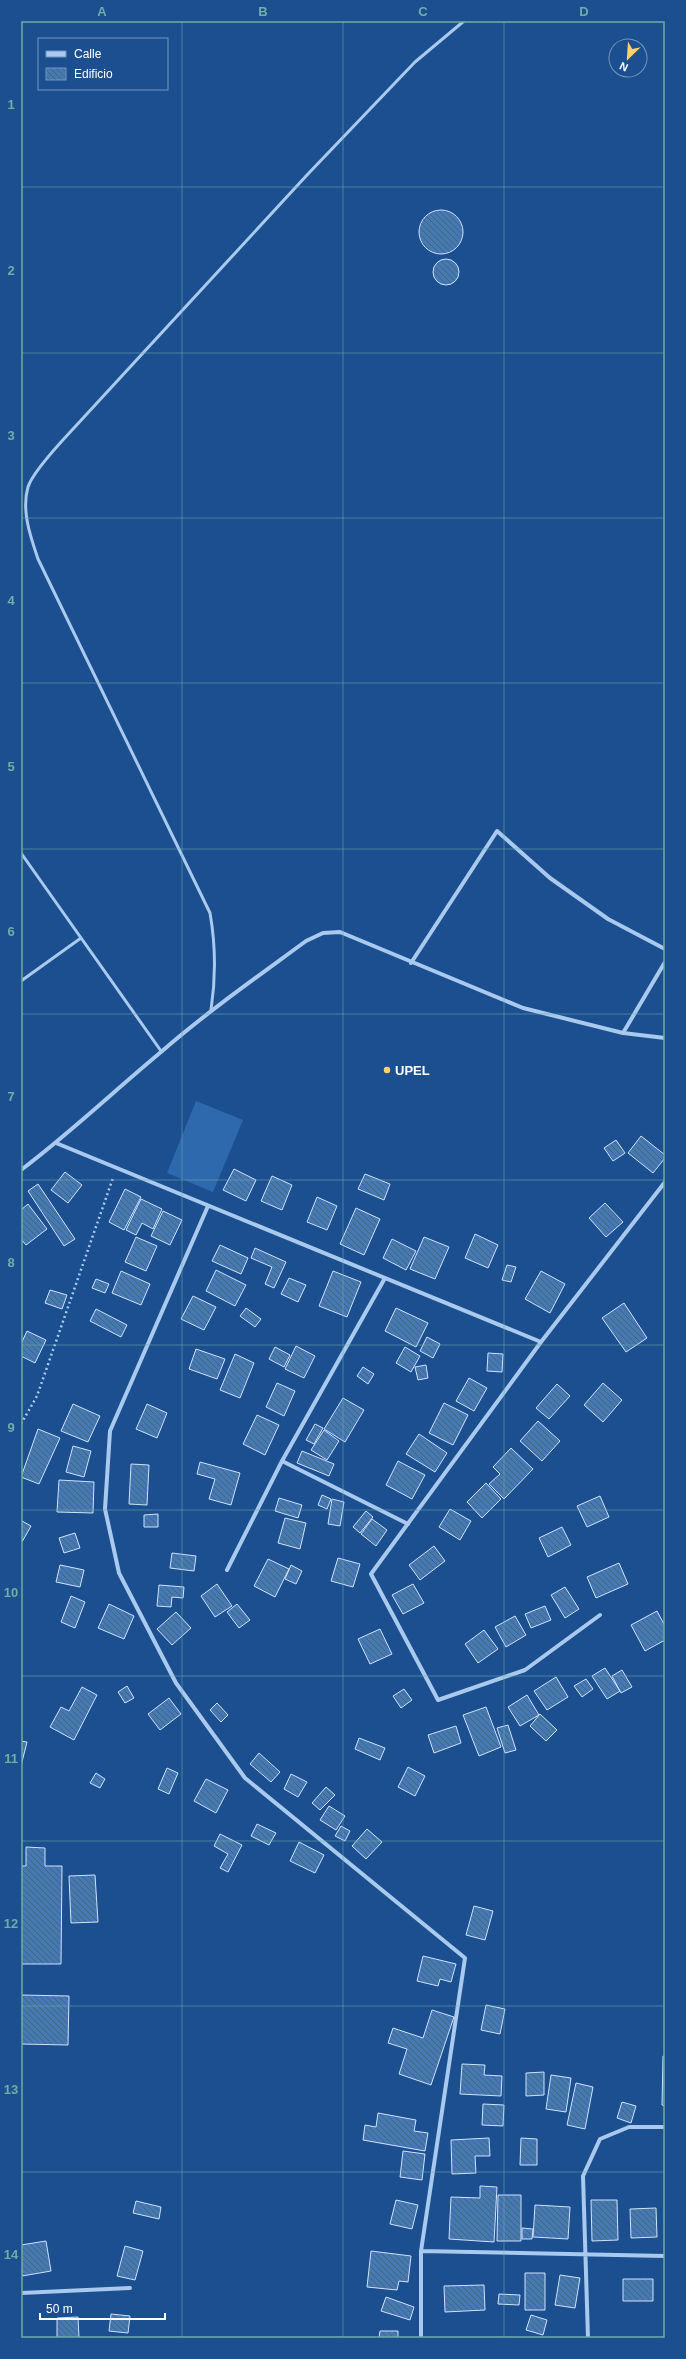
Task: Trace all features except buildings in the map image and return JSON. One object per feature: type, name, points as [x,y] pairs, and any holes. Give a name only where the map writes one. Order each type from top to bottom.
[{"type":"street","points":[[411,963],[497,831],[550,878],[608,919],[665,949]]},
{"type":"street","points":[[21,1170],[56,1144],[161,1051],[211,1010],[306,941],[323,933],[340,932],[411,963],[523,1008],[623,1033],[665,1038]]},
{"type":"street","points":[[623,1033],[665,962]]},
{"type":"street","points":[[56,1144],[541,1342]]},
{"type":"street","points":[[600,1615],[525,1670],[438,1700],[371,1574],[541,1342],[665,1182]]},
{"type":"street","points":[[208,1206],[110,1431],[105,1509],[119,1573],[176,1683],[246,1778],[464,1958],[421,2251],[420,2338]]},
{"type":"street","points":[[227,1570],[282,1461],[385,1278]]},
{"type":"street","points":[[282,1461],[408,1524]]},
{"type":"street","points":[[588,2338],[583,2176],[600,2139],[629,2127],[665,2127]]},
{"type":"street","points":[[421,2251],[665,2256]]},
{"type":"street","points":[[21,2294],[130,2288]]},
{"type":"lane","points":[[211,1010],[216,969],[216,943],[210,913],[38,560],[28,527],[28,487],[46,460],[73,429],[308,175],[415,62],[464,21]]},
{"type":"lane","points":[[21,853],[161,1051]]},
{"type":"lane","points":[[21,980],[81,938]]},
{"type":"path","points":[[21,1424],[37,1396],[116,1168]]},
{"type":"shaded area","points":[[196,1101],[243,1120],[213,1192],[167,1173]]},
{"type":"place","name":"UPEL","points":[[387,1070]]}]
